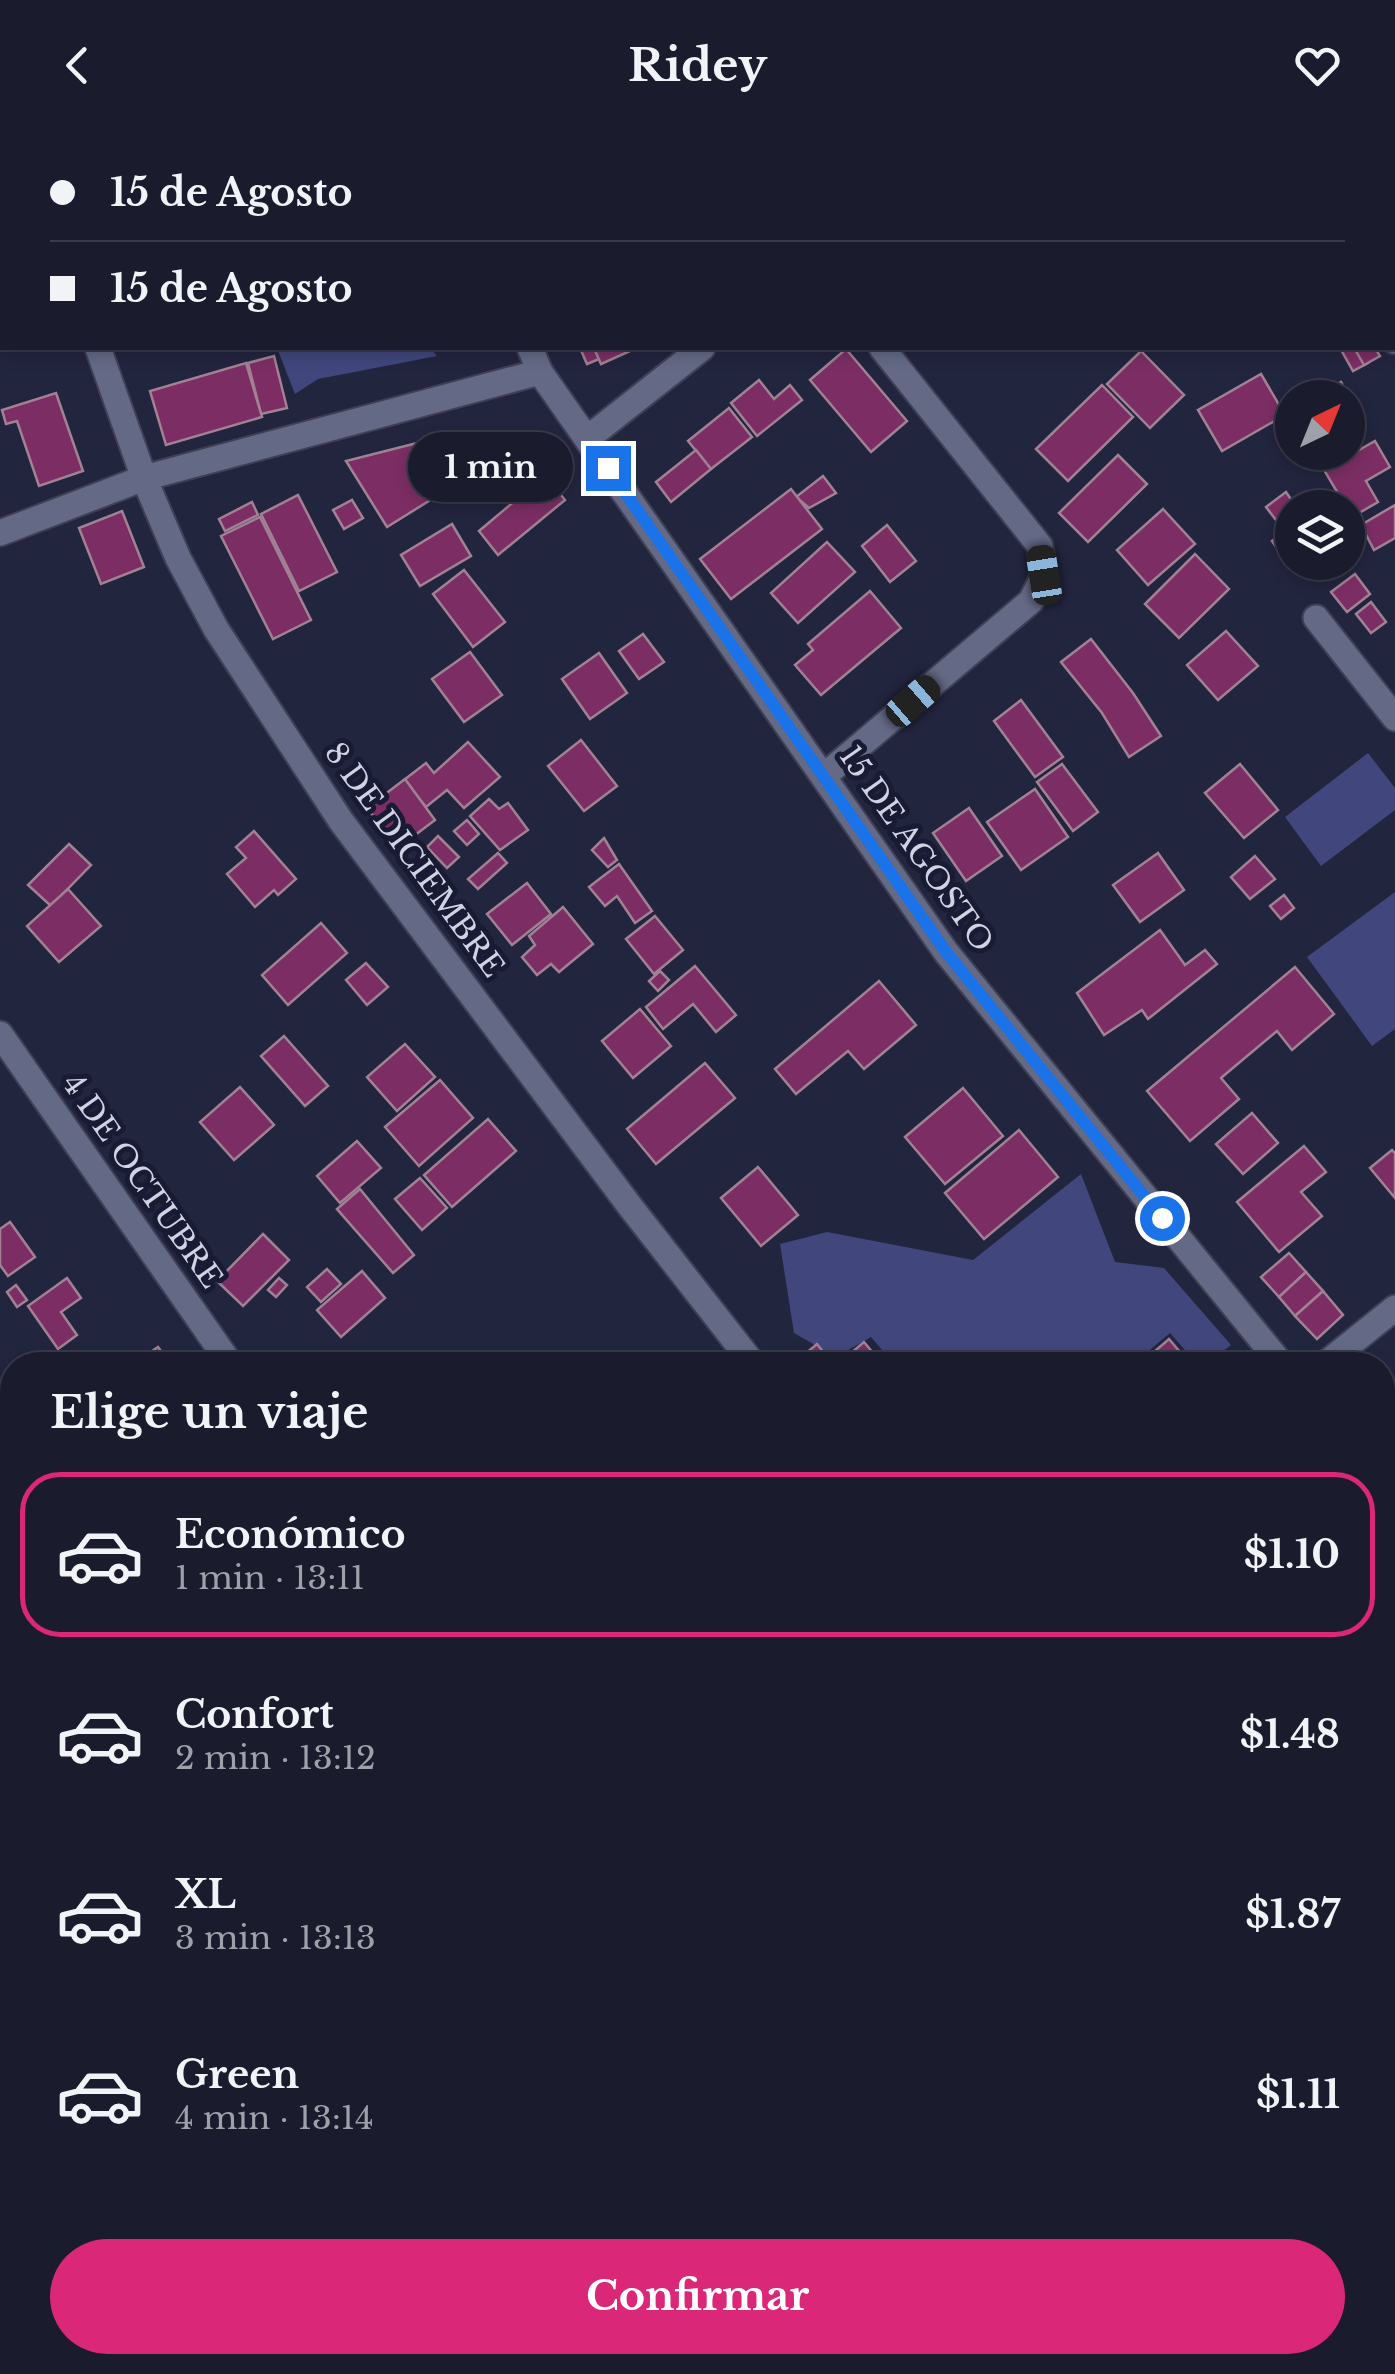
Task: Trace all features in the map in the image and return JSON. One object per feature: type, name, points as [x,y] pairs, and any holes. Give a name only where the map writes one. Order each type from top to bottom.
[{"type":"street","name":"8 DE DICIEMBRE","points":[[99,350],[144,478],[178,558],[216,629],[341,821],[629,1206],[744,1352]]},
{"type":"street","name":"15 DE AGOSTO","points":[[531,350],[540,372],[946,952],[1271,1352]]},
{"type":"street","points":[[588,438],[699,350]]},
{"type":"street","points":[[824,776],[1031,601],[1044,575],[1040,546],[884,350]]},
{"type":"street","points":[[0,533],[144,478],[540,372]]},
{"type":"street","points":[[1316,618],[1395,718]]},
{"type":"street","name":"4 DE OCTUBRE","points":[[0,1034],[221,1352]]},
{"type":"street","points":[[1340,1352],[1395,1308]]},
{"type":"shaded area","points":[[278,350],[432,350],[437,356],[318,379],[295,394]]},
{"type":"shaded area","points":[[1368,753],[1395,788],[1395,810],[1321,866],[1285,817]]},
{"type":"shaded area","points":[[1395,892],[1395,1029],[1372,1046],[1307,957]]},
{"type":"shaded area","points":[[1081,1174],[1115,1262],[1164,1268],[1231,1345],[1222,1352],[1187,1352],[1170,1333],[1147,1352],[884,1352],[871,1337],[845,1352],[827,1352],[794,1333],[780,1244],[827,1232],[973,1260]]},
{"type":"building","points":[[581,350],[595,350],[599,359],[587,364]]},
{"type":"building","points":[[595,350],[630,350],[630,351],[601,364]]},
{"type":"building","points":[[847,350],[907,421],[871,452],[810,380]]},
{"type":"building","points":[[1341,350],[1361,350],[1368,363],[1353,371]]},
{"type":"building","points":[[1376,350],[1380,356],[1364,365],[1356,351]]},
{"type":"building","points":[[1141,351],[1184,395],[1150,428],[1107,384]]},
{"type":"building","points":[[274,356],[287,408],[261,414],[248,363]]},
{"type":"building","points":[[246,363],[262,417],[166,445],[150,391]]},
{"type":"building","points":[[1261,374],[1275,398],[1275,421],[1222,451],[1198,410]]},
{"type":"building","points":[[759,380],[774,399],[790,385],[802,400],[757,436],[731,403]]},
{"type":"building","points":[[1102,385],[1133,417],[1068,481],[1036,449]]},
{"type":"building","points":[[56,393],[83,471],[39,486],[17,421],[6,424],[2,410]]},
{"type":"building","points":[[729,408],[752,437],[711,469],[688,441]]},
{"type":"building","points":[[512,432],[565,500],[498,555],[479,531],[523,494],[512,480],[491,497],[467,467]]},
{"type":"building","points":[[433,439],[461,481],[387,527],[346,461]]},
{"type":"building","points":[[1375,441],[1390,467],[1366,481],[1378,502],[1365,510],[1365,490],[1336,490],[1324,470],[1365,470],[1365,447]]},
{"type":"building","points":[[696,450],[711,469],[671,502],[656,482]]},
{"type":"building","points":[[1118,455],[1147,484],[1088,542],[1059,513]]},
{"type":"building","points":[[823,476],[836,493],[809,508],[796,497]]},
{"type":"building","points":[[791,489],[822,529],[731,599],[700,559]]},
{"type":"building","points":[[298,495],[337,572],[299,591],[261,514]]},
{"type":"building","points":[[352,500],[363,518],[344,529],[333,510]]},
{"type":"building","points":[[1275,500],[1275,519],[1266,507]]},
{"type":"building","points":[[252,502],[258,515],[225,531],[219,519]]},
{"type":"building","points":[[1395,505],[1395,538],[1374,550],[1365,533],[1365,523]]},
{"type":"building","points":[[1163,509],[1195,544],[1148,585],[1117,550]]},
{"type":"building","points":[[122,511],[144,567],[101,584],[79,528]]},
{"type":"building","points":[[260,517],[311,620],[273,639],[221,536]]},
{"type":"building","points":[[452,524],[471,556],[420,586],[401,555]]},
{"type":"building","points":[[887,525],[916,561],[890,582],[862,546]]},
{"type":"building","points":[[827,542],[855,572],[798,623],[771,593]]},
{"type":"building","points":[[1195,554],[1229,589],[1179,638],[1145,604]]},
{"type":"building","points":[[464,570],[505,622],[473,647],[433,594]]},
{"type":"building","points":[[1347,580],[1360,580],[1370,594],[1347,612],[1331,592]]},
{"type":"building","points":[[870,591],[901,628],[821,695],[795,665],[813,650],[808,644]]},
{"type":"building","points":[[1371,602],[1386,622],[1371,633],[1356,614]]},
{"type":"building","points":[[1226,631],[1258,666],[1218,700],[1187,665]]},
{"type":"building","points":[[643,634],[664,662],[639,679],[619,651]]},
{"type":"building","points":[[1091,639],[1161,736],[1129,757],[1102,713],[1061,662]]},
{"type":"building","points":[[470,652],[502,695],[464,722],[432,679]]},
{"type":"building","points":[[599,653],[627,693],[590,719],[562,679]]},
{"type":"building","points":[[1021,700],[1063,757],[1035,777],[994,721]]},
{"type":"building","points":[[581,740],[617,786],[584,811],[548,766]]},
{"type":"building","points":[[468,742],[500,777],[464,808],[447,790],[426,807],[404,780],[426,763],[434,773]]},
{"type":"building","points":[[1062,764],[1098,812],[1073,831],[1037,782]]},
{"type":"building","points":[[1240,764],[1278,810],[1244,838],[1205,793]]},
{"type":"building","points":[[405,779],[435,820],[398,848],[367,808]]},
{"type":"building","points":[[1035,789],[1068,837],[1021,870],[987,822]]},
{"type":"building","points":[[489,799],[499,809],[508,803],[528,830],[500,850],[470,816]]},
{"type":"building","points":[[969,808],[1002,856],[966,881],[933,833]]},
{"type":"building","points":[[467,820],[479,834],[467,845],[454,831]]},
{"type":"building","points":[[254,831],[296,879],[278,895],[274,890],[255,907],[227,874],[246,858],[236,847]]},
{"type":"building","points":[[438,836],[459,857],[447,868],[427,847]]},
{"type":"building","points":[[604,838],[617,860],[608,867],[592,850]]},
{"type":"building","points":[[69,844],[91,865],[51,906],[28,885]]},
{"type":"building","points":[[498,853],[507,863],[478,889],[468,879]]},
{"type":"building","points":[[1158,853],[1184,890],[1140,922],[1113,885]]},
{"type":"building","points":[[1255,856],[1275,879],[1250,899],[1231,877]]},
{"type":"building","points":[[619,864],[652,911],[635,923],[617,896],[605,906],[589,887]]},
{"type":"building","points":[[527,883],[551,914],[512,945],[487,914]]},
{"type":"building","points":[[68,889],[101,926],[59,962],[27,926]]},
{"type":"building","points":[[1284,895],[1294,908],[1281,919],[1270,906]]},
{"type":"building","points":[[563,907],[593,944],[559,972],[551,964],[537,975],[522,957],[535,945],[529,936]]},
{"type":"building","points":[[655,916],[683,950],[654,974],[626,939]]},
{"type":"building","points":[[321,923],[347,953],[288,1005],[262,975]]},
{"type":"building","points":[[1160,930],[1185,965],[1205,950],[1217,964],[1148,1019],[1142,1010],[1104,1035],[1077,993]]},
{"type":"building","points":[[366,963],[388,987],[367,1005],[346,980]]},
{"type":"building","points":[[695,966],[736,1015],[716,1032],[693,1004],[663,1029],[646,1007]]},
{"type":"building","points":[[1295,967],[1334,1014],[1292,1050],[1277,1031],[1221,1078],[1239,1099],[1190,1141],[1147,1091]]},
{"type":"building","points":[[660,971],[669,980],[658,991],[649,981]]},
{"type":"building","points":[[879,981],[916,1025],[864,1069],[848,1051],[796,1094],[775,1069]]},
{"type":"building","points":[[640,1009],[671,1046],[633,1078],[602,1041]]},
{"type":"building","points":[[284,1036],[328,1086],[305,1106],[261,1056]]},
{"type":"building","points":[[405,1044],[435,1077],[397,1111],[367,1077]]},
{"type":"building","points":[[705,1063],[735,1098],[656,1164],[627,1129]]},
{"type":"building","points":[[440,1080],[473,1118],[419,1166],[385,1127]]},
{"type":"building","points":[[240,1087],[274,1125],[234,1160],[200,1122]]},
{"type":"building","points":[[963,1088],[1003,1136],[945,1184],[905,1137]]},
{"type":"building","points":[[1252,1113],[1278,1143],[1243,1174],[1216,1144]]},
{"type":"building","points":[[488,1119],[516,1151],[452,1207],[424,1175]]},
{"type":"building","points":[[1019,1130],[1058,1177],[984,1239],[945,1193]]},
{"type":"building","points":[[357,1141],[381,1168],[340,1203],[317,1176]]},
{"type":"building","points":[[1304,1146],[1326,1172],[1301,1192],[1322,1216],[1279,1252],[1237,1202]]},
{"type":"building","points":[[1392,1150],[1395,1153],[1395,1198],[1370,1168]]},
{"type":"building","points":[[758,1167],[798,1215],[761,1246],[721,1198]]},
{"type":"building","points":[[420,1178],[447,1208],[422,1230],[395,1199]]},
{"type":"building","points":[[360,1189],[414,1255],[393,1273],[337,1209]]},
{"type":"building","points":[[10,1222],[35,1257],[8,1276],[0,1265],[0,1229]]},
{"type":"building","points":[[263,1234],[289,1260],[243,1306],[217,1281]]},
{"type":"building","points":[[1289,1253],[1306,1272],[1279,1297],[1261,1277]]},
{"type":"building","points":[[327,1269],[341,1284],[321,1302],[307,1287]]},
{"type":"building","points":[[362,1271],[385,1298],[341,1337],[317,1310]]},
{"type":"building","points":[[1306,1272],[1323,1291],[1295,1316],[1279,1297]]},
{"type":"building","points":[[67,1278],[81,1298],[61,1312],[77,1335],[58,1349],[28,1306]]},
{"type":"building","points":[[279,1278],[287,1285],[276,1297],[268,1290]]},
{"type":"building","points":[[16,1285],[27,1300],[17,1307],[7,1292]]},
{"type":"building","points":[[1323,1291],[1343,1315],[1317,1339],[1295,1316]]},
{"type":"building","points":[[1169,1339],[1180,1352],[1154,1352]]},
{"type":"building","points":[[864,1342],[872,1352],[852,1352]]},
{"type":"building","points":[[817,1344],[823,1352],[807,1352]]},
{"type":"route","points":[[608,468],[946,952],[1162,1218]]}]
